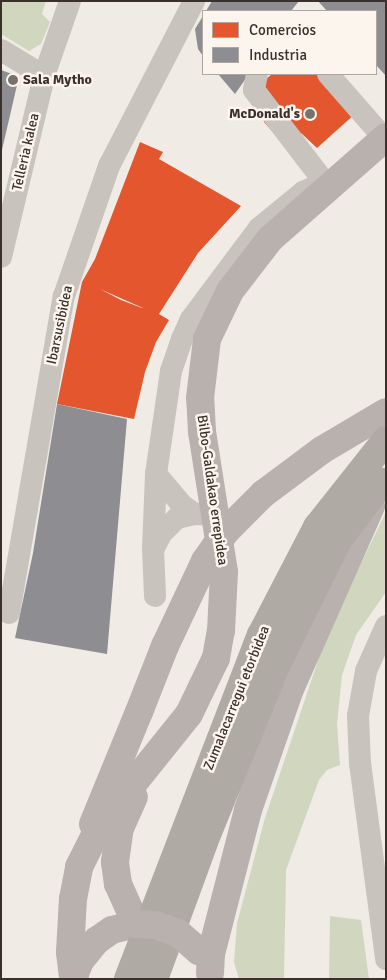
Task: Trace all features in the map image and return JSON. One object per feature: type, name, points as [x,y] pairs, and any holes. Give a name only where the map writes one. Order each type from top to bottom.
[{"type":"highway","name":"Zumalacarregui etorbidea","points":[[128,979],[261,635],[317,527],[386,440]]},
{"type":"highway","name":"Zumalacarregui etorbidea","points":[[154,979],[204,842],[278,659],[338,540],[384,479]]},
{"type":"main road","name":"Bilbo-Galdakao errepidea","points":[[73,978],[70,952],[73,899],[79,867],[100,825],[145,773],[188,714],[216,658],[221,631],[224,572],[205,514],[200,407],[207,339],[218,311],[251,260],[333,179],[385,137]]},
{"type":"main road","points":[[79,867],[100,801],[139,712],[165,646],[205,561],[225,532],[263,494],[322,450],[386,412]]},
{"type":"main road","points":[[207,968],[248,810],[287,699],[318,620],[384,479]]},
{"type":"main road","name":"Bilbo-Galdakao errepidea","points":[[136,924],[118,884],[115,862],[120,828],[145,773]]},
{"type":"main road","points":[[73,978],[80,961],[96,940],[112,930],[136,924],[155,925],[178,933],[207,968]]},
{"type":"street","name":"Telleria kalea","points":[[1,257],[44,76],[70,1]]},
{"type":"street","name":"Ibarsusibidea","points":[[9,613],[64,296],[109,166],[194,1]]},
{"type":"street","points":[[1,50],[44,76]]},
{"type":"street","points":[[156,596],[153,549],[156,474],[171,371],[191,319],[266,220],[303,192],[333,179],[254,90],[257,75]]},
{"type":"street","points":[[329,75],[385,137]]},
{"type":"street","points":[[156,474],[182,505],[205,514]]},
{"type":"street","points":[[153,549],[161,534],[177,518],[205,514]]},
{"type":"street","points":[[385,949],[360,763],[358,716],[366,671],[386,626]]},
{"type":"green space","points":[[1,1],[46,1],[42,14],[50,22],[41,44],[29,51],[1,34]]},
{"type":"green space","points":[[386,512],[386,592],[356,635],[342,675],[337,724],[340,765],[327,770],[319,780],[286,870],[284,979],[239,979],[234,962],[237,923],[265,818],[328,631]]},
{"type":"green space","points":[[330,916],[361,920],[369,979],[329,979]]},
{"type":"building: Comercios","name":"McDonald's","points":[[271,75],[338,75],[365,105],[317,148],[301,133],[286,147],[264,122],[265,104],[258,86]]},
{"type":"building: Comercios","points":[[140,142],[163,152],[159,159],[241,206],[198,253],[159,314],[169,320],[156,342],[145,372],[134,419],[57,404],[82,282],[95,259]],"holes":[[[100,289],[143,308],[121,300]]]},
{"type":"building: Industria","points":[[212,1],[299,1],[292,10],[207,10]]},
{"type":"building: Industria","points":[[318,1],[386,1],[386,76],[377,66],[377,10],[326,10]]},
{"type":"building: Industria","points":[[202,18],[202,55],[198,49],[195,29]]},
{"type":"building: Industria","points":[[1,70],[12,74],[17,85],[2,150]]},
{"type":"building: Industria","points":[[219,75],[248,75],[235,94]]},
{"type":"building: Industria","points":[[57,404],[127,419],[107,654],[15,638],[33,553]]},
{"type":"place","name":"Sala Mytho","points":[[13,80]]},
{"type":"place","name":"McDonald's","points":[[310,114]]}]
